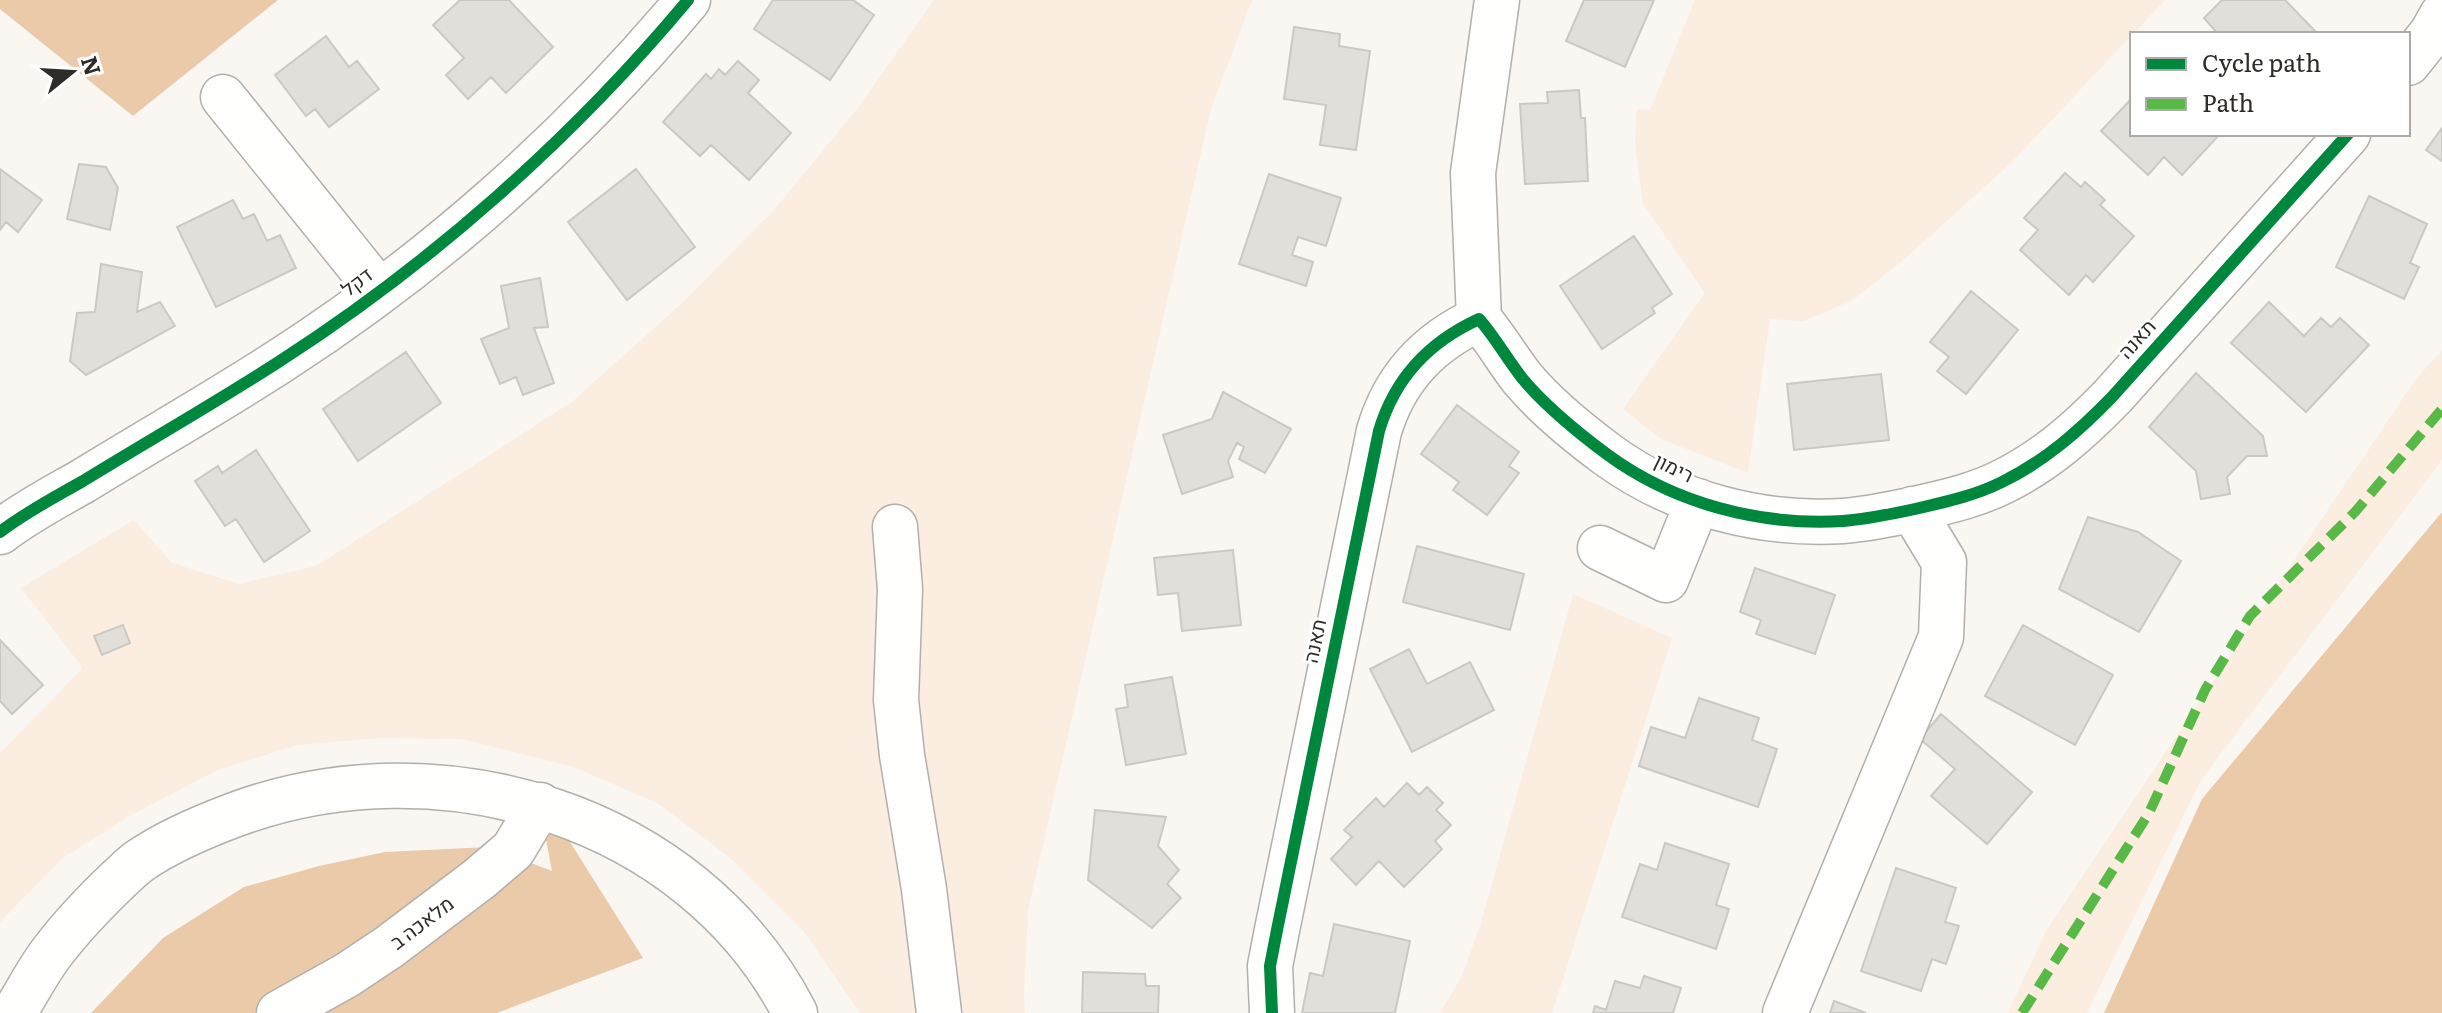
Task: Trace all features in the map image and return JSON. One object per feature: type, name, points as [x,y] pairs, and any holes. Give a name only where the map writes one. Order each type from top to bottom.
[{"type":"street","name":"דקל","points":[[0,532],[281,360],[379,291],[480,209],[558,139],[613,85],[688,0]]},
{"type":"street","points":[[1479,319],[1473,173],[1497,0]]},
{"type":"street","points":[[2410,60],[2442,15]]},
{"type":"street","points":[[223,97],[379,291]]},
{"type":"street","name":"תאנה","points":[[1912,509],[1959,499],[2002,483],[2042,460],[2078,431],[2346,136]]},
{"type":"street","name":"רימון","points":[[1479,319],[1523,378],[1563,419],[1610,457],[1665,488],[1753,516],[1799,521],[1844,521],[1912,509]]},
{"type":"street","name":"תאנה","points":[[1272,1013],[1270,966],[1379,431],[1391,398],[1409,369],[1449,334],[1479,319]]},
{"type":"street","points":[[1600,548],[1666,580],[1698,501]]},
{"type":"street","points":[[1785,1013],[1941,637],[1944,562],[1912,509]]},
{"type":"street","points":[[895,527],[900,589],[896,700],[939,1013]]},
{"type":"street","points":[[14,1013],[51,953],[96,901],[140,860],[200,827],[278,800],[332,789],[401,784],[470,789],[540,805],[603,830],[663,866],[712,904],[751,944],[781,986],[795,1013]]},
{"type":"street","name":"מלאכה ב","points":[[279,1013],[379,954],[479,879],[513,850],[540,805]]},
{"type":"shaded area","points":[[0,0],[278,0],[133,116],[0,9]]},
{"type":"shaded area","points":[[934,0],[1252,0],[1211,109],[1028,910],[1025,1013],[860,1013],[804,932],[729,857],[659,804],[574,767],[462,739],[379,738],[297,745],[218,770],[131,815],[64,857],[0,922],[0,753],[83,668],[21,588],[134,520],[172,563],[239,584],[316,566],[504,446],[573,401],[681,304],[774,210],[857,109]]},
{"type":"shaded area","points":[[1695,0],[2165,0],[2135,32],[2130,32],[2130,37],[2011,163],[1902,261],[1853,300],[1804,321],[1770,319],[1748,473],[1661,439],[1623,409],[1705,293],[1643,204],[1635,145],[1637,109],[1650,110]]},
{"type":"shaded area","points":[[2442,350],[2442,460],[2201,780],[2087,1013],[2008,1013],[2046,931],[2415,380]]},
{"type":"shaded area","points":[[2442,512],[2442,1013],[2104,1013],[2202,799]]},
{"type":"shaded area","points":[[1573,594],[1672,638],[1552,1013],[1440,1013],[1462,976],[1481,923]]},
{"type":"shaded area","points":[[536,788],[643,958],[497,1013],[91,1013],[163,938],[244,887],[385,852],[489,847],[552,871]]},
{"type":"building","points":[[460,0],[509,0],[553,47],[506,93],[491,77],[468,99],[446,75],[464,58],[433,25]]},
{"type":"building","points":[[773,0],[853,0],[874,15],[830,80],[754,29]]},
{"type":"building","points":[[1584,0],[1654,0],[1625,67],[1566,41]]},
{"type":"building","points":[[2222,0],[2285,0],[2316,32],[2216,32],[2204,18]]},
{"type":"building","points":[[1294,27],[1340,34],[1339,46],[1370,51],[1356,150],[1320,145],[1326,105],[1284,99]]},
{"type":"building","points":[[326,36],[349,67],[357,61],[379,89],[329,127],[315,109],[306,116],[275,75]]},
{"type":"building","points":[[738,61],[759,80],[748,93],[791,133],[749,180],[711,145],[700,156],[663,122],[706,74],[711,79],[719,69],[725,75]]},
{"type":"building","points":[[1579,90],[1581,118],[1585,118],[1588,181],[1525,184],[1520,104],[1548,103],[1547,92]]},
{"type":"building","points":[[2130,100],[2130,136],[2218,136],[2182,175],[2164,157],[2148,175],[2101,131]]},
{"type":"building","points":[[2442,128],[2442,161],[2426,150]]},
{"type":"building","points":[[79,164],[106,167],[118,188],[110,230],[67,219]]},
{"type":"building","points":[[0,169],[42,200],[18,232],[6,222],[0,230]]},
{"type":"building","points":[[636,169],[695,247],[627,300],[568,222]]},
{"type":"building","points":[[2065,173],[2081,187],[2085,182],[2105,200],[2100,205],[2134,236],[2093,282],[2086,275],[2069,295],[2020,250],[2038,230],[2024,218]]},
{"type":"building","points":[[1269,174],[1341,198],[1326,246],[1298,237],[1292,255],[1313,262],[1306,286],[1239,264]]},
{"type":"building","points":[[2369,196],[2427,224],[2410,263],[2419,267],[2404,299],[2336,267]]},
{"type":"building","points":[[233,200],[243,219],[254,214],[267,241],[280,235],[296,268],[216,307],[177,227]]},
{"type":"building","points":[[1634,236],[1672,294],[1652,308],[1655,313],[1602,349],[1560,286]]},
{"type":"building","points":[[101,264],[142,272],[137,312],[160,302],[175,326],[86,375],[70,361],[77,313],[95,312]]},
{"type":"building","points":[[540,278],[548,327],[534,328],[554,383],[523,395],[516,377],[500,384],[481,339],[509,328],[501,286]]},
{"type":"building","points":[[1971,291],[2018,330],[1966,394],[1937,371],[1949,357],[1930,342]]},
{"type":"building","points":[[2269,302],[2304,336],[2321,318],[2331,327],[2340,318],[2369,345],[2306,412],[2231,343]]},
{"type":"building","points":[[406,352],[441,403],[358,461],[323,409]]},
{"type":"building","points":[[2196,373],[2263,436],[2267,456],[2247,456],[2227,477],[2230,494],[2201,499],[2196,471],[2149,427]]},
{"type":"building","points":[[1881,374],[1889,440],[1794,450],[1787,384]]},
{"type":"building","points":[[1223,392],[1291,429],[1265,473],[1239,459],[1244,447],[1237,443],[1228,461],[1233,477],[1182,494],[1163,435],[1212,419]]},
{"type":"building","points":[[1457,405],[1519,452],[1509,466],[1519,473],[1487,515],[1453,490],[1459,482],[1421,454]]},
{"type":"building","points":[[256,450],[310,531],[264,562],[236,519],[225,526],[195,481],[218,466],[222,473]]},
{"type":"building","points":[[2088,517],[2138,532],[2181,561],[2139,632],[2059,589]]},
{"type":"building","points":[[1417,546],[1524,574],[1510,630],[1403,602]]},
{"type":"building","points":[[1233,550],[1241,625],[1182,631],[1178,593],[1158,595],[1154,558]]},
{"type":"building","points":[[1755,568],[1835,595],[1815,654],[1756,634],[1761,620],[1740,612]]},
{"type":"building","points":[[123,625],[130,643],[102,655],[94,636]]},
{"type":"building","points":[[2023,625],[2113,675],[2075,745],[1985,696]]},
{"type":"building","points":[[0,640],[43,685],[12,714],[0,701]]},
{"type":"building","points":[[1409,649],[1427,684],[1470,662],[1494,710],[1412,752],[1370,669]]},
{"type":"building","points":[[1172,677],[1186,754],[1126,765],[1116,709],[1128,707],[1125,685]]},
{"type":"building","points":[[1699,698],[1759,718],[1752,740],[1777,749],[1758,807],[1639,766],[1651,727],[1685,738]]},
{"type":"building","points":[[1941,714],[2032,792],[1987,844],[1931,796],[1955,769],[1920,739]]},
{"type":"building","points":[[1407,783],[1419,795],[1427,787],[1443,803],[1436,810],[1451,825],[1435,841],[1442,849],[1404,887],[1379,861],[1356,885],[1331,859],[1352,837],[1344,830],[1376,798],[1384,807]]},
{"type":"building","points":[[1095,810],[1166,817],[1158,846],[1179,870],[1167,884],[1181,898],[1152,928],[1088,880]]},
{"type":"building","points":[[1665,843],[1729,864],[1716,905],[1729,909],[1716,949],[1622,917],[1640,864],[1657,870]]},
{"type":"building","points":[[1896,868],[1956,888],[1945,922],[1959,926],[1946,964],[1932,959],[1921,991],[1861,971]]},
{"type":"building","points":[[1334,924],[1410,941],[1395,1013],[1302,1013],[1310,973],[1323,976]]},
{"type":"building","points":[[1083,972],[1145,974],[1146,986],[1159,986],[1158,1013],[1082,1013]]},
{"type":"building","points":[[1644,976],[1681,988],[1673,1013],[1593,1013],[1595,1006],[1606,1010],[1615,981],[1640,988]]},
{"type":"building","points":[[1834,1001],[1866,1013],[1830,1013]]},
{"type":"marked path","points":[[2022,1013],[2149,813],[2205,690],[2250,616],[2355,512],[2442,409]]},
{"type":"cycle path","points":[[0,532],[30,511],[256,377],[392,283],[498,196],[548,149],[597,101],[688,0]]},
{"type":"cycle path","points":[[1272,1013],[1270,966],[1379,431],[1404,378],[1430,350],[1479,319],[1531,389],[1552,409],[1634,472],[1690,499],[1750,515],[1812,522],[1880,516],[1937,504],[2002,482],[2033,465],[2074,433],[2112,397],[2346,136]]}]
